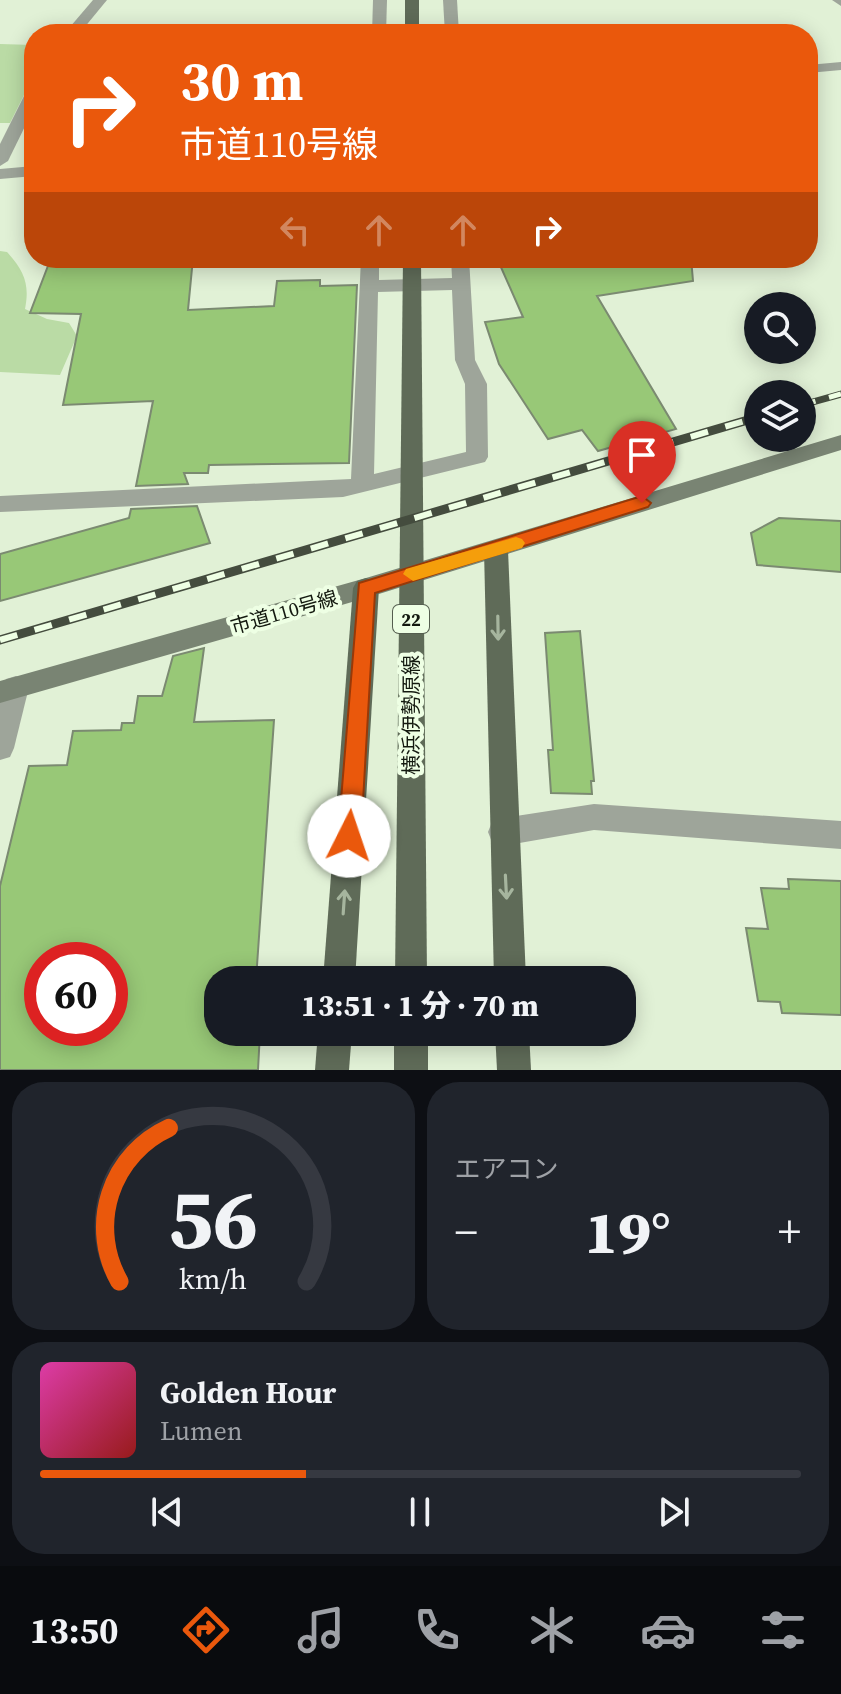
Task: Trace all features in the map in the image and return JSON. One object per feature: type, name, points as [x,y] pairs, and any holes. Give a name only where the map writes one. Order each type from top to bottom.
[{"type":"main road","points":[[412,0],[412,24]]},
{"type":"main road","name":"横浜伊勢原線","points":[[411,966],[412,268]]},
{"type":"main road","points":[[496,550],[509,966]]},
{"type":"main road","points":[[340,966],[366,588]]},
{"type":"main road","points":[[332,1070],[334,1046]]},
{"type":"main road","points":[[411,1046],[411,1070]]},
{"type":"main road","points":[[513,1046],[514,1070]]},
{"type":"street","points":[[80,24],[100,0]]},
{"type":"street","points":[[379,24],[380,0]]},
{"type":"street","points":[[450,0],[451,24]]},
{"type":"street","points":[[818,68],[841,66]]},
{"type":"street","points":[[0,161],[24,112]]},
{"type":"street","points":[[0,174],[24,172]]},
{"type":"street","points":[[362,484],[370,268]]},
{"type":"street","points":[[0,504],[343,489],[477,457],[476,384],[465,360],[460,268]]},
{"type":"street","points":[[369,286],[461,284]]},
{"type":"street","name":"市道110号線","points":[[8,689],[496,550],[729,474],[841,442]]},
{"type":"street","points":[[0,748],[8,689]]},
{"type":"street","points":[[503,832],[594,817],[841,835]]},
{"type":"green space","points":[[0,44],[24,45],[24,95],[10,123],[0,123]]},
{"type":"green space","points":[[0,251],[7,252],[18,265],[26,285],[25,309],[47,319],[69,323],[77,336],[60,375],[0,372]]},
{"type":"building","points":[[47,268],[192,268],[188,310],[274,306],[277,281],[320,280],[320,286],[357,285],[349,463],[209,465],[208,473],[184,473],[188,484],[136,486],[153,401],[63,405],[81,314],[30,313]]},
{"type":"building","points":[[501,268],[692,268],[693,281],[597,296],[676,429],[598,451],[582,430],[548,439],[499,364],[485,322],[523,317]]},
{"type":"building","points":[[197,506],[210,543],[0,601],[0,554],[129,518],[131,509]]},
{"type":"building","points":[[779,518],[841,521],[841,572],[757,565],[751,533]]},
{"type":"building","points":[[580,631],[594,781],[591,781],[592,794],[551,793],[548,750],[553,750],[545,633]]},
{"type":"building","points":[[204,648],[194,722],[274,720],[257,966],[204,966],[204,1046],[259,1046],[258,1070],[0,1070],[0,886],[29,766],[67,765],[73,731],[121,730],[122,723],[134,723],[138,696],[162,696],[173,656]]},
{"type":"building","points":[[788,879],[841,881],[841,1015],[782,1013],[780,1002],[758,1001],[746,928],[768,929],[761,888],[789,889]]},
{"type":"railway","points":[[816,401],[841,394]]},
{"type":"railway","points":[[0,640],[744,421]]},
{"type":"slow traffic","points":[[413,574],[516,543]]},
{"type":"route","points":[[349,836],[366,588],[642,503]]}]
